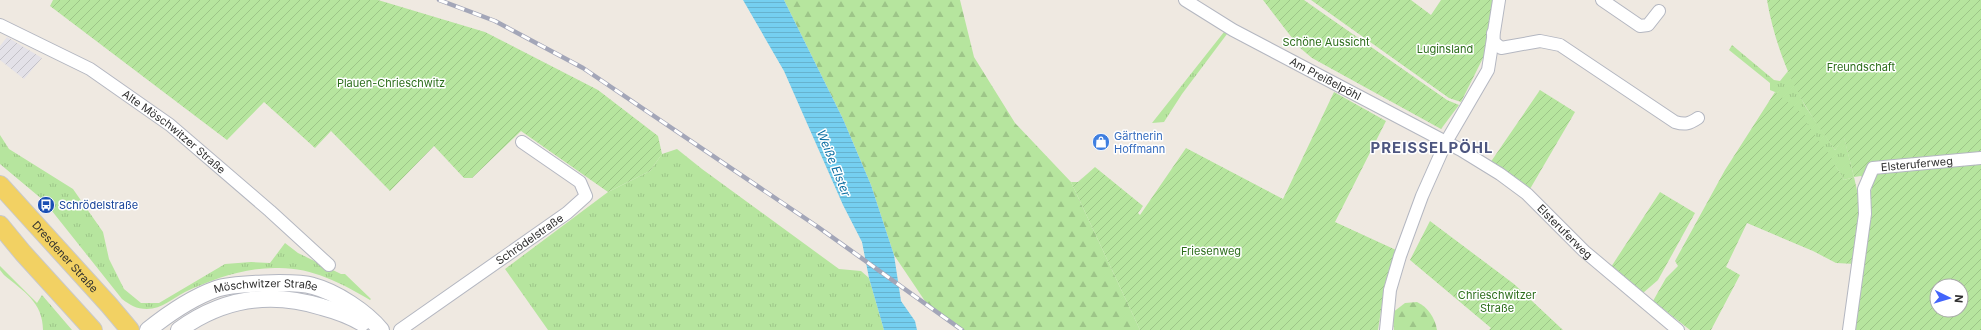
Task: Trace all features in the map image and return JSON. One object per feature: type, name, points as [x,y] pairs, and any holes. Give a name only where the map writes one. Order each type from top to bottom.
[{"type":"main road","name":"Dresdener Straße","points":[[0,185],[130,330]]},
{"type":"main road","points":[[0,225],[23,253],[93,330]]},
{"type":"main road","name":"Möschwitzer Straße","points":[[148,330],[188,303],[216,288],[245,284],[278,284],[312,285],[341,298],[372,319],[381,330]]},
{"type":"main road","name":"Möschwitzer Straße","points":[[179,330],[205,314],[228,304],[259,298],[300,300],[348,314],[374,330]]},
{"type":"street","name":"Am Preißelpöhl","points":[[1185,0],[1233,30],[1446,142]]},
{"type":"street","points":[[1386,330],[1390,290],[1400,256],[1422,196],[1446,142],[1488,70],[1493,30],[1499,0]]},
{"type":"street","points":[[1602,0],[1640,26],[1648,25],[1659,11]]},
{"type":"street","name":"Alte Möschwitzer Straße","points":[[0,25],[90,69],[170,125],[270,211],[329,265]]},
{"type":"street","points":[[1493,30],[1494,42],[1501,48],[1540,41],[1560,45],[1675,122],[1690,124],[1698,118]]},
{"type":"street","name":"Schrödelstraße","points":[[400,330],[567,213],[586,196],[580,182],[522,142]]},
{"type":"street","name":"Elsteruferweg","points":[[1446,142],[1500,174],[1527,194],[1584,251],[1678,330]]},
{"type":"street","name":"Elsteruferweg","points":[[1849,330],[1865,214],[1864,189],[1873,168],[1981,158]]},
{"type":"shaded area","points":[[7,37],[42,58],[24,79],[0,60],[0,46]]},
{"type":"green space","name":"Plauen-Chrieschwitz","points":[[53,0],[378,0],[485,32],[598,90],[658,136],[662,154],[650,171],[608,192],[521,131],[472,178],[464,178],[434,146],[390,191],[331,131],[315,148],[264,102],[227,140],[50,6]]},
{"type":"green space","points":[[784,0],[960,0],[974,57],[1015,123],[1071,182],[1140,330],[962,330],[929,307],[894,255],[871,185],[843,119]]},
{"type":"green space","name":"Schöne Aussicht","points":[[1263,0],[1304,0],[1447,100],[1459,105],[1441,129],[1312,58],[1299,47]]},
{"type":"green space","name":"Luginsland","points":[[1311,0],[1411,0],[1431,15],[1441,0],[1495,0],[1487,50],[1461,102],[1449,98]]},
{"type":"green space","name":"Freundschaft","points":[[1767,0],[1981,0],[1981,155],[1875,162],[1864,179],[1861,176],[1854,177],[1844,138],[1835,150],[1809,113],[1799,95],[1787,69],[1777,41]]},
{"type":"green space","points":[[1224,32],[1227,34],[1182,94],[1164,122],[1152,123]]},
{"type":"green space","points":[[1732,45],[1774,80],[1780,81],[1788,71],[1805,106],[1835,150],[1844,137],[1854,177],[1844,180],[1829,155],[1804,123],[1775,92],[1770,90],[1770,83],[1729,50]]},
{"type":"green space","points":[[1540,90],[1575,112],[1530,189],[1490,163]]},
{"type":"green space","name":"Friesenweg","points":[[1334,92],[1386,121],[1335,222],[1396,250],[1385,284],[1378,330],[1140,330],[1071,182],[1078,182],[1095,167],[1143,206],[1138,213],[1140,215],[1186,148],[1283,199]]},
{"type":"green space","points":[[1775,92],[1807,117],[1805,121],[1829,154],[1844,180],[1854,177],[1862,212],[1855,264],[1836,263],[1813,251],[1747,223],[1726,267],[1740,275],[1711,330],[1690,330],[1653,301],[1666,278],[1678,266],[1675,261],[1725,170]]},
{"type":"green space","points":[[0,135],[9,149],[73,189],[103,232],[109,259],[124,289],[141,303],[159,303],[225,264],[251,262],[270,263],[285,243],[298,253],[341,274],[345,274],[371,299],[370,300],[337,282],[315,274],[291,269],[267,268],[243,271],[219,278],[185,292],[167,303],[152,309],[133,306],[122,299],[52,211],[55,206],[48,198],[43,200],[0,164]]},
{"type":"green space","points":[[677,149],[839,269],[861,271],[869,278],[884,330],[548,330],[505,269],[608,192],[650,171],[662,154]]},
{"type":"green space","points":[[1981,163],[1981,330],[1851,330],[1873,178],[1880,170]]},
{"type":"green space","points":[[1660,192],[1695,213],[1658,280],[1643,293],[1611,267]]},
{"type":"green space","name":"Chrieschwitzer Straße","points":[[1430,221],[1514,284],[1563,330],[1489,330],[1491,328],[1410,260]]},
{"type":"green space","points":[[0,266],[37,303],[42,295],[72,330],[43,330],[40,312],[36,305],[25,292],[4,275],[0,270]]},
{"type":"green space","points":[[1417,302],[1430,313],[1435,321],[1437,330],[1394,330],[1392,313],[1405,303]]},
{"type":"water","name":"Weiße Elster","points":[[743,0],[784,0],[843,119],[871,185],[894,255],[901,301],[915,321],[917,330],[884,330],[869,278],[862,242],[843,205],[784,71]]},
{"type":"railway","points":[[439,0],[495,21],[583,68],[818,227],[962,330]]},
{"type":"place","name":"Gärtnerin Hoffmann","points":[[1101,142]]},
{"type":"place","name":"Schrödelstraße","points":[[46,205]]},
{"type":"district","name":"PREISSELPÖHL","points":[[1432,147]]}]
